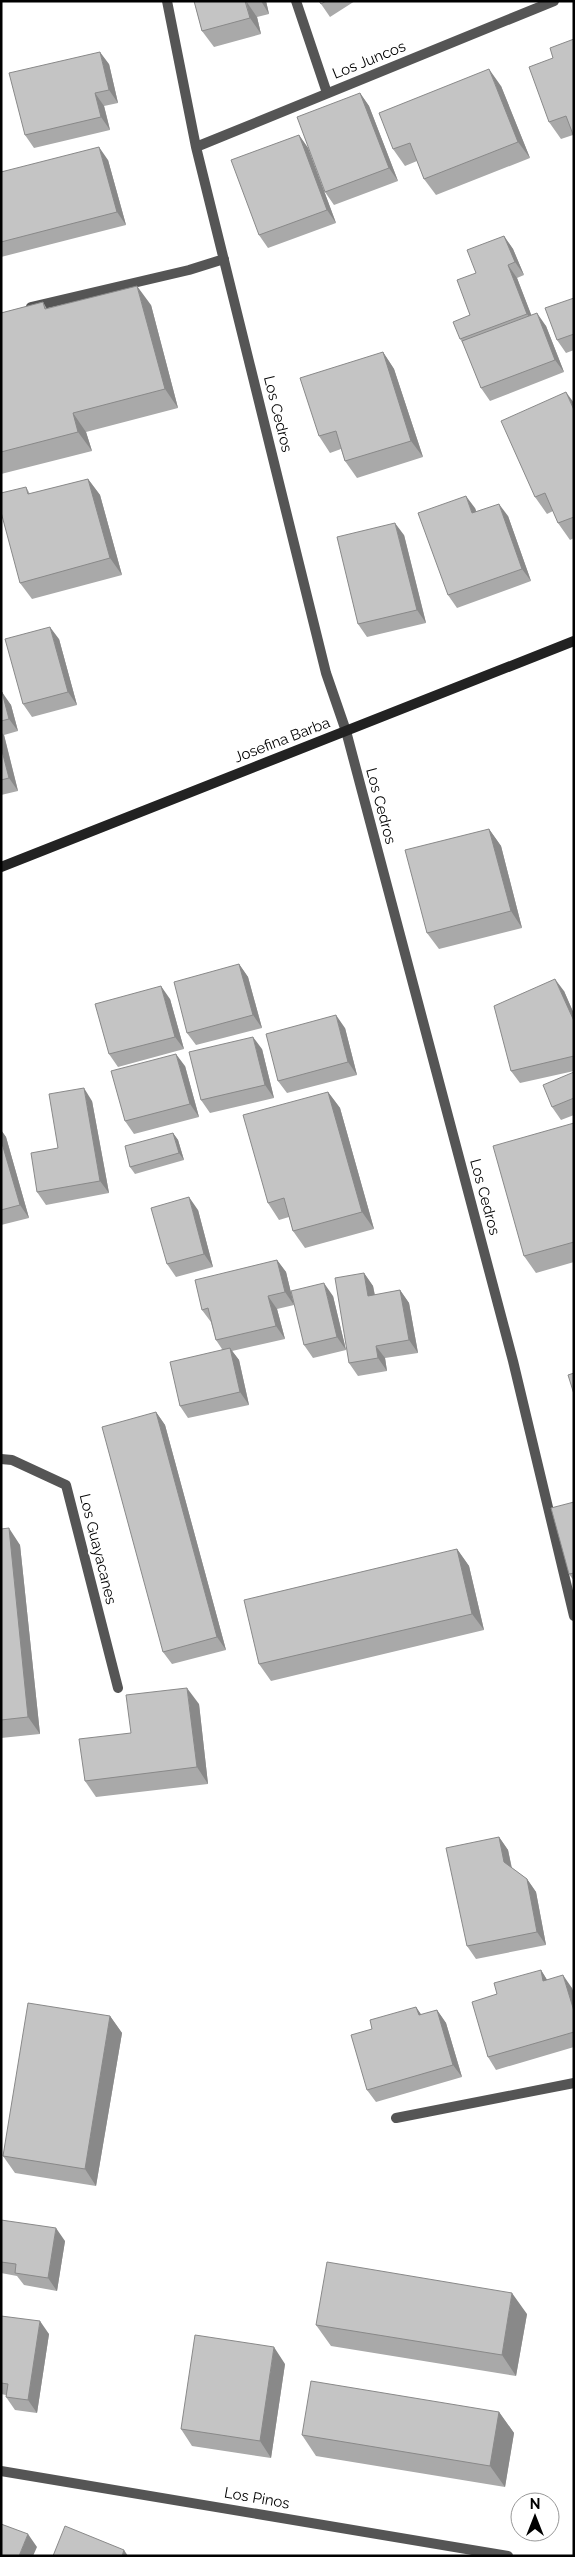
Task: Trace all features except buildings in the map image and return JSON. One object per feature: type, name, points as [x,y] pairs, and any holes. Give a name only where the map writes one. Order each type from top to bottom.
[{"type":"street","name":"Los Cedros","points":[[167,1],[196,147],[326,673],[346,732],[513,1361],[574,1616]]},
{"type":"street","points":[[296,1],[327,93]]},
{"type":"street","name":"Los Juncos","points":[[196,147],[554,1]]},
{"type":"street","points":[[20,310],[189,270],[224,259]]},
{"type":"street","name":"Josefina Barba","points":[[1,867],[574,641]]},
{"type":"street","name":"Los Guayacanes","points":[[1,1459],[12,1460],[66,1485],[118,1688]]},
{"type":"street","points":[[396,2118],[574,2083]]},
{"type":"street","name":"Los Pinos","points":[[1,2471],[508,2556]]}]
